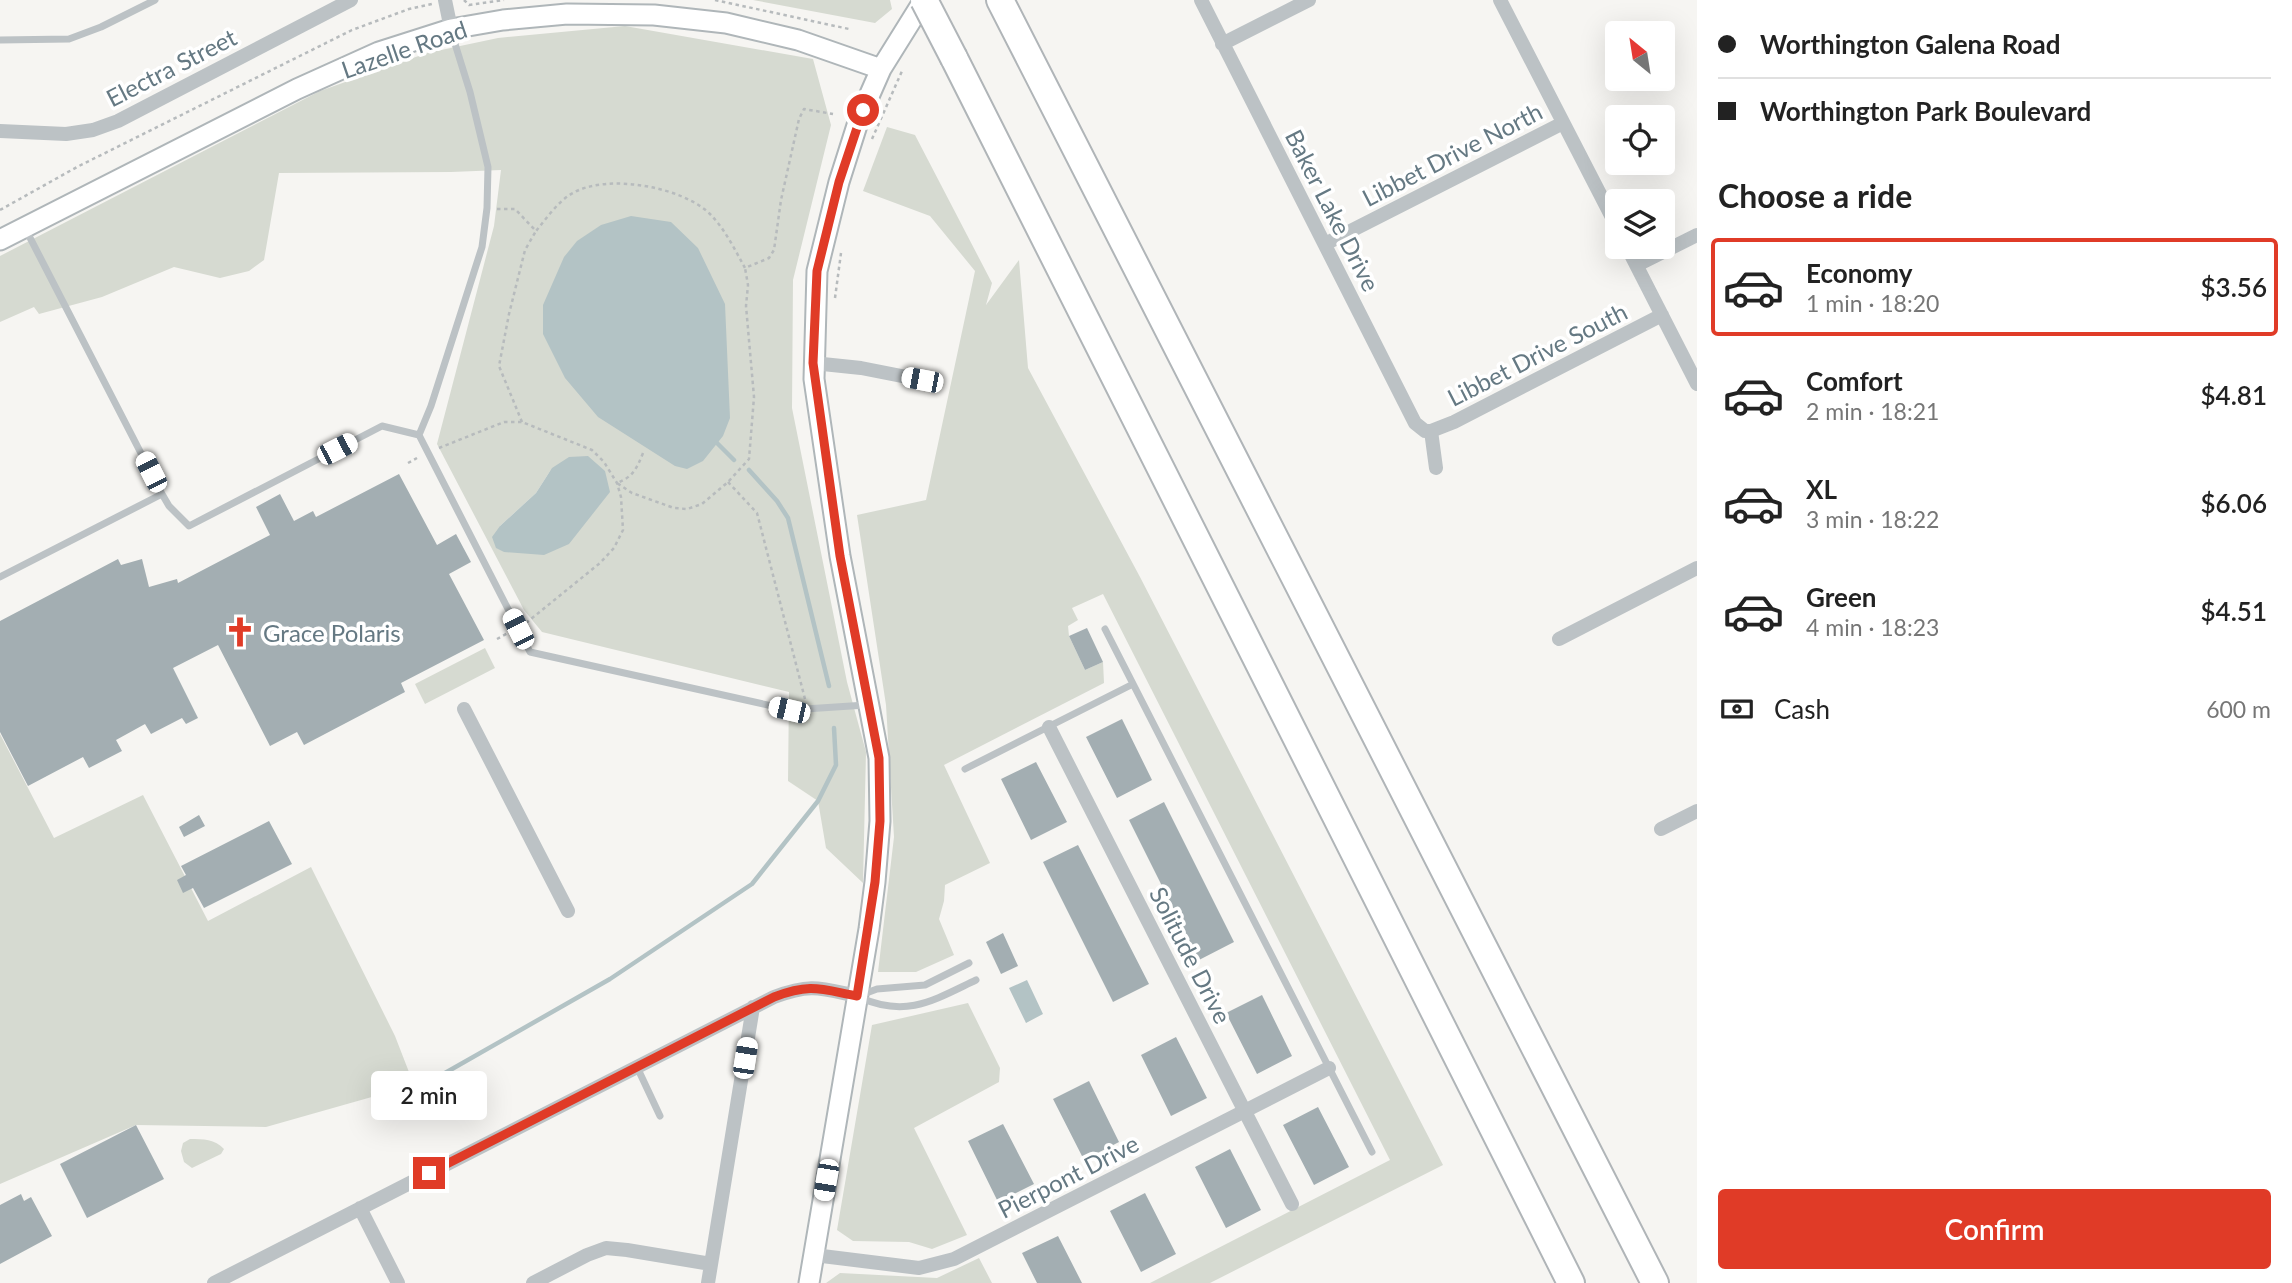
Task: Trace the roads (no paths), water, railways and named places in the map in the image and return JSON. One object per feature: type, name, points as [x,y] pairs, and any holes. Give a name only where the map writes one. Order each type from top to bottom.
[{"type":"highway","points":[[924,0],[1571,1283]]},
{"type":"highway","points":[[999,0],[1655,1283]]},
{"type":"highway","points":[[1015,0],[1056,113]]},
{"type":"street","name":"Electra Street","points":[[0,131],[66,134],[93,130],[118,121],[351,0]]},
{"type":"street","points":[[445,0],[451,29]]},
{"type":"street","points":[[809,1283],[875,882],[880,821],[879,758],[840,556],[813,363],[817,271],[839,182],[859,120],[881,69],[924,0]]},
{"type":"street","name":"Baker Lake Drive","points":[[1200,0],[1415,423],[1419,428],[1432,431]]},
{"type":"street","points":[[1222,44],[1309,0]]},
{"type":"street","points":[[1500,0],[1605,204]]},
{"type":"street","name":"Lazelle Road","points":[[0,240],[297,89],[379,52],[451,29],[503,20],[567,14],[654,15],[726,23],[798,40],[881,69]]},
{"type":"street","name":"Libbet Drive North","points":[[1325,244],[1563,123]]},
{"type":"street","points":[[1637,265],[1697,235]]},
{"type":"street","points":[[1634,259],[1697,384]]},
{"type":"street","name":"Libbet Drive South","points":[[1432,431],[1662,315]]},
{"type":"street","points":[[813,363],[861,368],[922,380]]},
{"type":"street","points":[[1432,431],[1436,468]]},
{"type":"street","points":[[1559,639],[1697,568]]},
{"type":"street","points":[[464,709],[568,911]]},
{"type":"street","name":"Solitude Drive","points":[[1049,727],[1292,1204]]},
{"type":"street","points":[[1661,829],[1697,811]]},
{"type":"street","points":[[214,1283],[753,1007],[795,989],[812,987],[857,996]]},
{"type":"street","points":[[708,1283],[753,1007]]},
{"type":"street","name":"Pierpont Drive","points":[[814,1255],[919,1268],[954,1259],[1329,1068]]},
{"type":"street","points":[[360,1208],[398,1283]]},
{"type":"street","points":[[533,1283],[606,1248],[711,1264]]},
{"type":"lane","points":[[0,40],[69,39],[101,27],[155,0]]},
{"type":"lane","points":[[419,435],[432,407],[482,247],[487,208],[488,167],[451,29]]},
{"type":"lane","points":[[25,228],[162,494],[169,506],[189,526],[382,426],[419,435],[530,652],[789,710],[870,705]]},
{"type":"lane","points":[[0,577],[162,494]]},
{"type":"lane","points":[[1105,629],[1372,1152]]},
{"type":"lane","points":[[965,769],[1133,684]]},
{"type":"lane","points":[[857,996],[877,989],[925,985],[969,963]]},
{"type":"lane","points":[[857,996],[880,1006],[922,1005],[976,980]]},
{"type":"lane","points":[[636,1066],[660,1116]]},
{"type":"waterway","points":[[717,443],[734,460]]},
{"type":"waterway","points":[[749,470],[777,501],[788,518],[829,686]]},
{"type":"waterway","points":[[445,1073],[610,979],[752,884],[818,801],[836,765],[834,728]]},
{"type":"place","name":"Grace Polaris","points":[[240,632]]}]
